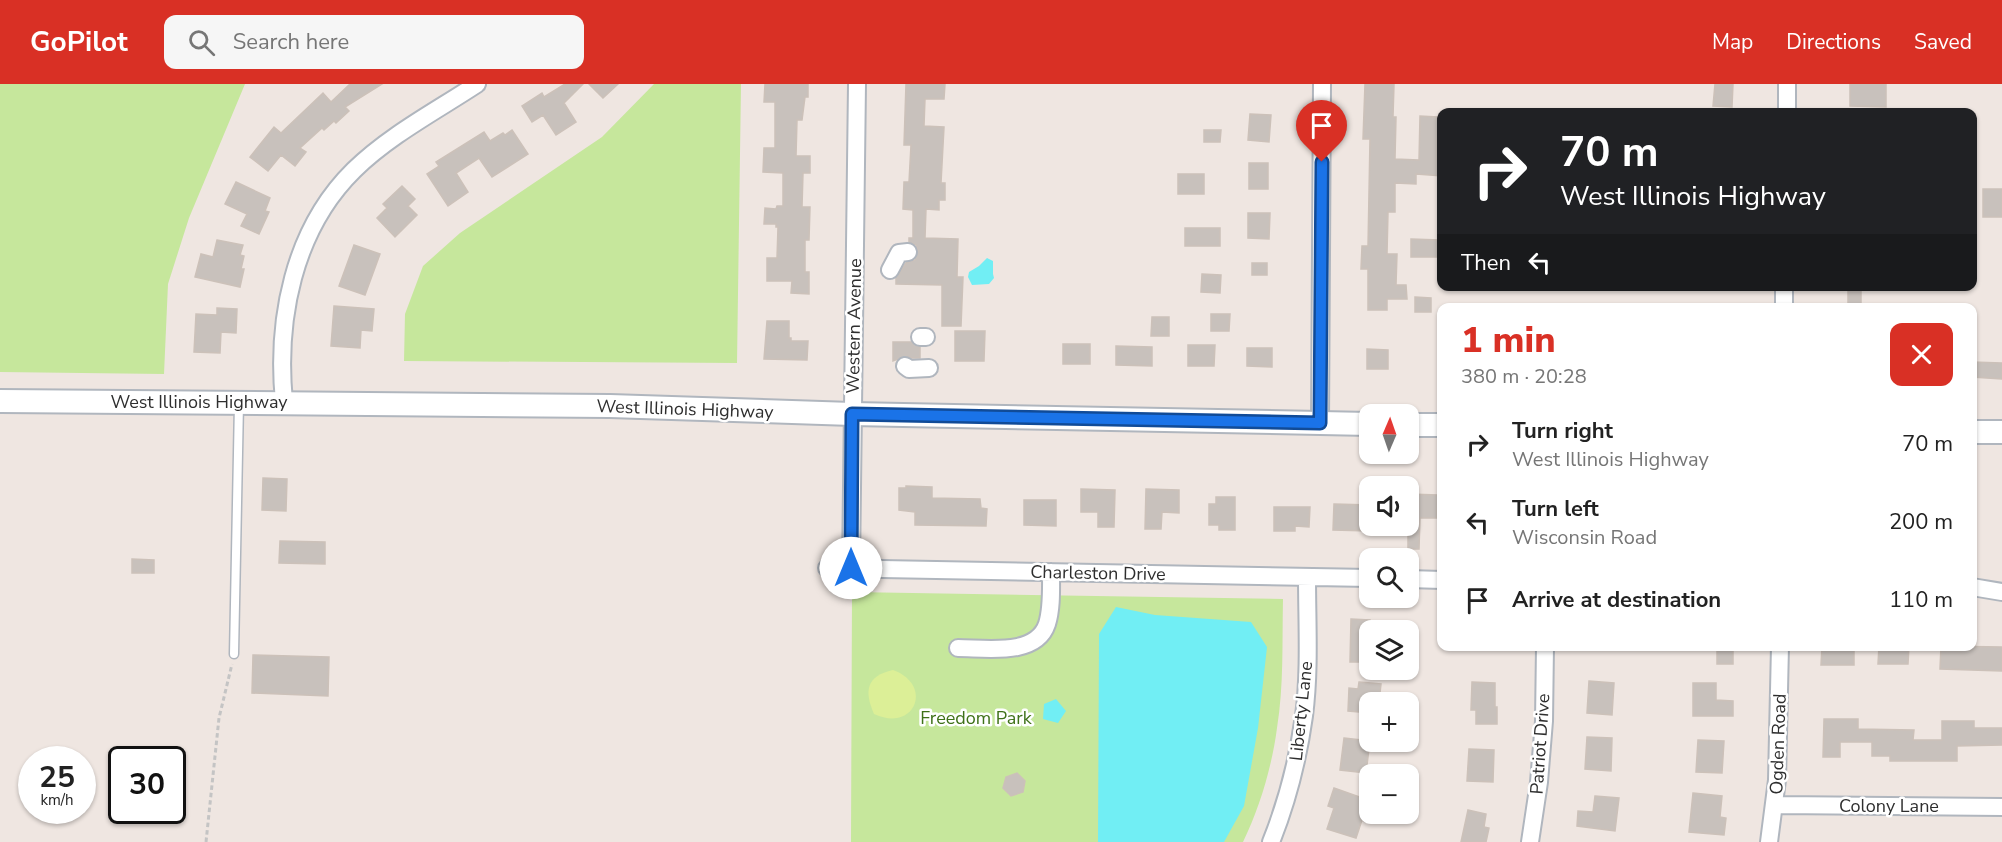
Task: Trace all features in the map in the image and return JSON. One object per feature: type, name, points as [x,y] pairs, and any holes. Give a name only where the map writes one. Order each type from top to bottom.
[{"type":"street","points":[[284,402],[283,337],[289,290],[307,238],[328,202],[353,170],[384,144],[477,84]]},
{"type":"street","name":"Western Avenue","points":[[851,568],[857,84]]},
{"type":"street","points":[[1320,423],[1322,84]]},
{"type":"street","points":[[1787,84],[1787,108]]},
{"type":"street","points":[[890,270],[899,253],[908,252]]},
{"type":"street","points":[[905,366],[909,369],[929,369]]},
{"type":"street","name":"West Illinois Highway","points":[[0,401],[610,406],[852,414],[1359,424]]},
{"type":"street","points":[[1419,424],[1437,425]]},
{"type":"street","points":[[1977,432],[2002,432]]},
{"type":"street","name":"Charleston Drive","points":[[827,568],[1359,578]]},
{"type":"street","points":[[958,648],[1015,649],[1035,640],[1047,626],[1051,605],[1052,572]]},
{"type":"street","name":"Liberty Lane","points":[[1271,842],[1280,820],[1295,766],[1304,717],[1307,664],[1307,577]]},
{"type":"street","points":[[1419,579],[1437,580]]},
{"type":"street","points":[[1977,588],[2002,592]]},
{"type":"street","name":"Patriot Drive","points":[[1530,842],[1539,782],[1544,721],[1545,651]]},
{"type":"street","name":"Ogden Road","points":[[1769,842],[1775,805],[1780,651]]},
{"type":"street","name":"Colony Lane","points":[[1775,805],[2002,807]]},
{"type":"lane","points":[[234,654],[239,403]]},
{"type":"path","points":[[206,842],[219,718],[234,654]]},
{"type":"green space","points":[[0,84],[245,84],[189,218],[168,284],[164,374],[0,372]]},
{"type":"green space","points":[[654,84],[741,84],[737,363],[404,361],[405,314],[423,266],[460,233],[602,137]]},
{"type":"green space","name":"Freedom Park","points":[[852,592],[1283,599],[1282,680],[1275,742],[1260,801],[1243,842],[851,842]]},
{"type":"green space","points":[[893,670],[906,677],[913,686],[916,696],[909,712],[900,717],[888,718],[874,714],[868,692],[872,680]]},
{"type":"water","points":[[987,258],[993,261],[994,278],[989,284],[972,285],[968,277],[969,272]]},
{"type":"water","points":[[1116,607],[1155,615],[1251,622],[1267,647],[1258,728],[1244,806],[1224,842],[1098,842],[1099,634]]},
{"type":"water","points":[[1056,699],[1066,711],[1058,723],[1043,719],[1044,704]]},
{"type":"building","points":[[350,84],[382,84],[345,107],[349,111],[336,123],[334,121],[324,130],[322,128],[300,148],[306,152],[295,166],[281,155],[268,171],[250,157],[274,127],[281,133],[323,93],[331,102]]},
{"type":"building","points":[[565,84],[583,84],[564,103],[576,122],[556,135],[543,115],[532,122],[522,106],[542,93],[544,97]]},
{"type":"building","points":[[589,84],[618,84],[603,98]]},
{"type":"building","points":[[765,84],[808,84],[808,97],[805,97],[802,120],[797,120],[796,156],[810,156],[810,173],[803,173],[802,207],[810,207],[809,240],[805,240],[805,272],[809,272],[809,294],[791,293],[792,281],[767,281],[767,258],[777,258],[778,227],[776,224],[764,224],[765,208],[776,209],[777,206],[783,206],[783,173],[763,172],[764,148],[775,148],[775,102],[764,102]]},
{"type":"building","points":[[906,84],[945,84],[944,99],[925,99],[924,126],[944,127],[941,183],[945,183],[945,200],[939,200],[939,210],[926,209],[925,238],[958,239],[957,277],[963,277],[961,326],[942,326],[942,285],[896,284],[896,278],[906,263],[915,260],[918,251],[916,245],[909,242],[909,238],[913,238],[913,210],[903,209],[904,182],[909,182],[911,145],[904,145]]},
{"type":"building","points":[[1365,84],[1394,84],[1395,159],[1419,160],[1420,116],[1437,117],[1437,176],[1416,174],[1416,184],[1395,183],[1395,212],[1388,212],[1387,254],[1397,254],[1396,285],[1406,285],[1407,299],[1387,299],[1387,310],[1368,310],[1368,269],[1361,269],[1362,246],[1368,246],[1370,139],[1363,139]]},
{"type":"building","points":[[1715,84],[1733,84],[1732,107],[1713,106]]},
{"type":"building","points":[[1850,84],[1886,84],[1886,107],[1850,106]]},
{"type":"building","points":[[1250,114],[1271,115],[1269,142],[1248,140]]},
{"type":"building","points":[[512,130],[528,154],[492,177],[479,158],[456,173],[468,192],[448,206],[427,174],[439,166],[436,162],[484,132],[490,141]]},
{"type":"building","points":[[1204,130],[1221,130],[1220,142],[1204,142]]},
{"type":"building","points":[[1249,163],[1268,163],[1268,189],[1249,189]]},
{"type":"building","points":[[1178,174],[1204,174],[1204,194],[1178,194]]},
{"type":"building","points":[[236,182],[270,198],[265,211],[269,212],[259,234],[241,226],[247,214],[225,204]]},
{"type":"building","points":[[402,186],[415,199],[408,206],[417,215],[395,237],[377,218],[387,208],[383,204]]},
{"type":"building","points":[[1983,189],[2002,189],[2002,217],[1983,217]]},
{"type":"building","points":[[1248,213],[1270,213],[1269,239],[1248,238]]},
{"type":"building","points":[[1185,228],[1220,228],[1220,246],[1185,246]]},
{"type":"building","points":[[1411,239],[1437,240],[1437,257],[1411,257]]},
{"type":"building","points":[[217,240],[243,245],[240,255],[244,256],[241,269],[244,269],[240,287],[195,277],[201,254],[213,257]]},
{"type":"building","points":[[354,245],[380,254],[365,295],[339,286]]},
{"type":"building","points":[[1252,263],[1267,263],[1267,275],[1252,275]]},
{"type":"building","points":[[1202,274],[1221,275],[1220,293],[1201,292]]},
{"type":"building","points":[[1848,291],[1861,291],[1861,303],[1848,303]]},
{"type":"building","points":[[1415,297],[1431,298],[1431,312],[1415,312]]},
{"type":"building","points":[[334,306],[374,309],[372,331],[361,330],[360,348],[331,346]]},
{"type":"building","points":[[217,308],[237,309],[236,333],[221,332],[220,353],[194,352],[196,314],[217,315]]},
{"type":"building","points":[[1211,314],[1230,314],[1229,331],[1211,331]]},
{"type":"building","points":[[1152,317],[1169,317],[1169,336],[1151,336]]},
{"type":"building","points":[[767,321],[789,321],[791,341],[808,341],[807,360],[764,359]]},
{"type":"building","points":[[955,331],[985,331],[984,361],[955,361]]},
{"type":"building","points":[[893,342],[911,342],[920,347],[920,358],[906,356],[893,361]]},
{"type":"building","points":[[1063,344],[1090,344],[1090,364],[1063,364]]},
{"type":"building","points":[[1188,345],[1215,345],[1214,366],[1188,366]]},
{"type":"building","points":[[1116,346],[1152,347],[1152,366],[1116,365]]},
{"type":"building","points":[[1247,348],[1272,348],[1272,367],[1247,366]]},
{"type":"building","points":[[1367,349],[1388,350],[1388,369],[1367,369]]},
{"type":"building","points":[[1977,362],[2002,363],[2002,379],[1977,377]]},
{"type":"building","points":[[263,478],[287,479],[286,511],[262,510]]},
{"type":"building","points":[[906,486],[932,487],[932,498],[980,499],[981,508],[987,509],[986,526],[915,525],[915,512],[899,510],[899,488],[906,488]]},
{"type":"building","points":[[1081,489],[1115,490],[1114,527],[1098,527],[1098,512],[1081,512]]},
{"type":"building","points":[[1146,489],[1179,490],[1179,513],[1162,512],[1161,529],[1145,529]]},
{"type":"building","points":[[1419,494],[1437,495],[1437,518],[1420,518],[1419,549],[1408,548],[1408,536],[1419,536]]},
{"type":"building","points":[[1216,497],[1235,497],[1235,530],[1219,530],[1219,525],[1209,525],[1209,504],[1216,504]]},
{"type":"building","points":[[1024,500],[1056,500],[1056,526],[1024,525]]},
{"type":"building","points":[[1334,504],[1359,505],[1359,531],[1333,530]]},
{"type":"building","points":[[1274,507],[1310,507],[1309,527],[1295,526],[1295,531],[1274,531]]},
{"type":"building","points":[[280,541],[325,542],[325,564],[279,563]]},
{"type":"building","points":[[132,559],[154,560],[154,573],[132,573]]},
{"type":"building","points":[[1351,619],[1370,620],[1359,620],[1359,662],[1350,662]]},
{"type":"building","points":[[1977,647],[2002,647],[2002,671],[1940,669],[1941,651],[1977,651]]},
{"type":"building","points":[[1717,651],[1733,651],[1733,664],[1717,664]]},
{"type":"building","points":[[1822,651],[1854,651],[1854,665],[1821,665]]},
{"type":"building","points":[[1879,651],[1909,651],[1908,664],[1878,664]]},
{"type":"building","points":[[253,655],[329,657],[328,696],[252,693]]},
{"type":"building","points":[[1589,681],[1614,683],[1612,715],[1587,713]]},
{"type":"building","points":[[1359,682],[1381,684],[1380,692],[1359,692],[1359,712],[1348,711],[1349,688],[1358,689]]},
{"type":"building","points":[[1472,682],[1495,683],[1497,724],[1476,724],[1476,710],[1471,710]]},
{"type":"building","points":[[1693,683],[1716,683],[1716,700],[1733,701],[1733,716],[1693,716]]},
{"type":"building","points":[[1824,719],[1858,719],[1858,729],[1914,730],[1913,740],[1942,740],[1942,721],[1974,721],[1974,728],[2002,728],[2002,745],[1957,746],[1957,761],[1890,761],[1890,756],[1872,756],[1872,742],[1840,742],[1840,757],[1823,757]]},
{"type":"building","points":[[1587,737],[1612,738],[1611,771],[1585,769]]},
{"type":"building","points":[[1344,738],[1359,740],[1359,752],[1369,752],[1367,764],[1359,764],[1359,772],[1340,770]]},
{"type":"building","points":[[1698,740],[1724,741],[1722,773],[1696,772]]},
{"type":"building","points":[[1469,749],[1494,750],[1493,782],[1467,781]]},
{"type":"building","points":[[1017,773],[1025,781],[1023,792],[1011,796],[1003,788],[1006,777]]},
{"type":"building","points":[[1334,788],[1359,797],[1361,824],[1356,838],[1327,829],[1334,808],[1328,806]]},
{"type":"building","points":[[1693,793],[1722,796],[1720,817],[1726,818],[1724,835],[1689,832]]},
{"type":"building","points":[[1595,796],[1619,798],[1615,831],[1577,826],[1578,811],[1593,812]]},
{"type":"building","points":[[1468,810],[1486,814],[1484,827],[1489,828],[1486,842],[1461,842]]},
{"type":"route","points":[[851,568],[852,414],[1320,423],[1322,162]]}]
